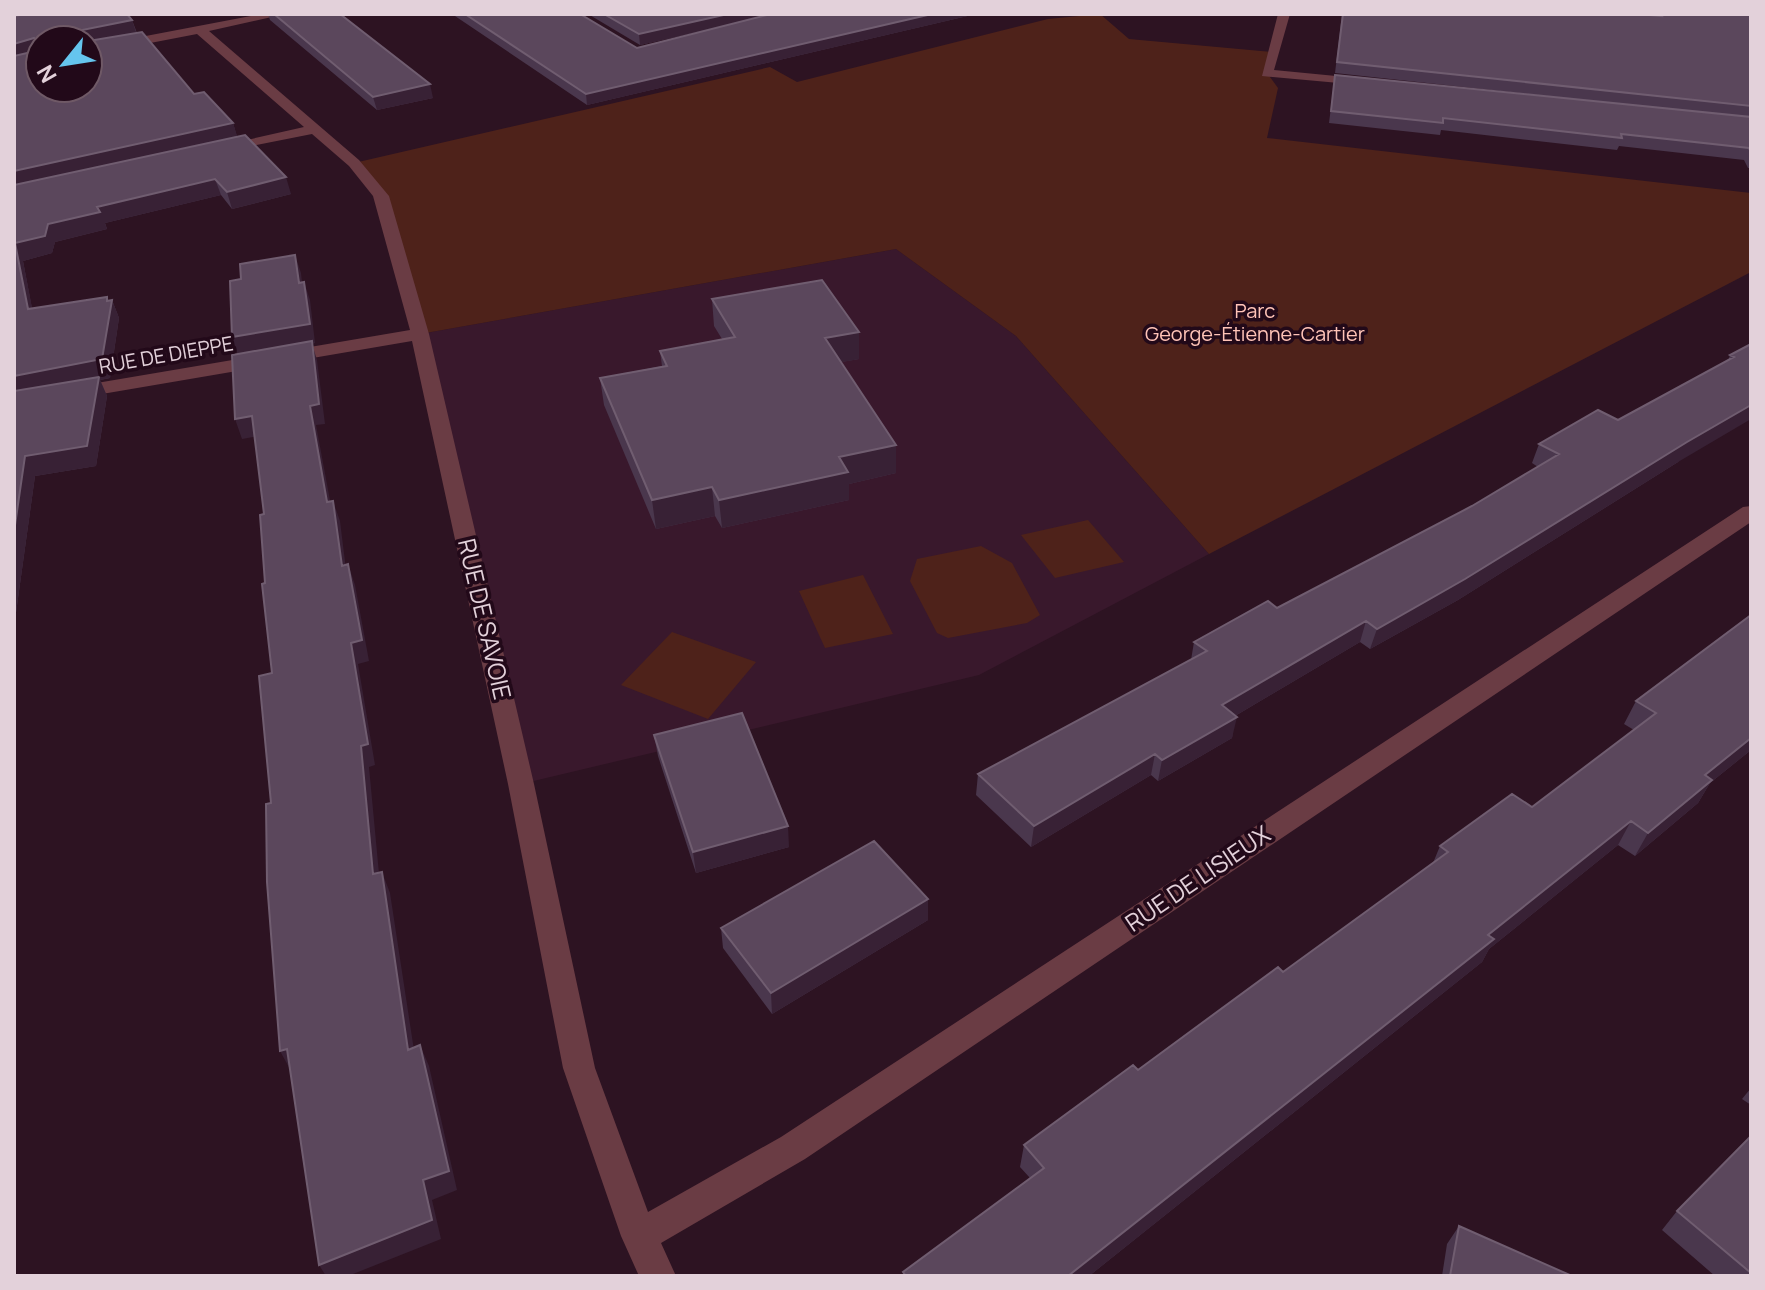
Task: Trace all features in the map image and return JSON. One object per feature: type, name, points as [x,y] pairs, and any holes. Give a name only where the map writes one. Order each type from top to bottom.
[{"type":"street","points":[[104,48],[279,14]]},
{"type":"street","points":[[1284,14],[1267,73],[1377,84]]},
{"type":"street","name":"RUE DE SAVOIE","points":[[200,30],[316,129],[372,181],[381,196],[420,334],[521,784],[579,1068],[639,1236],[658,1276]]},
{"type":"street","points":[[209,153],[316,129]]},
{"type":"street","name":"RUE DE DIEPPE","points":[[14,403],[420,334]]},
{"type":"street","name":"RUE DE LISIEUX","points":[[639,1236],[793,1148],[1751,512]]},
{"type":"shaded area","points":[[896,249],[1016,336],[1209,554],[979,675],[521,784],[420,334]]},
{"type":"green space","name":"Parc George-Étienne-Cartier","points":[[1100,14],[1129,39],[1273,52],[1267,73],[1278,88],[1267,138],[1751,193],[1751,272],[1209,554],[1016,336],[896,249],[420,334],[387,213],[354,163],[770,67],[797,82],[1048,19]]},
{"type":"green space","points":[[1088,520],[1124,562],[1055,578],[1021,535]]},
{"type":"green space","points":[[981,546],[1012,563],[1040,615],[1027,623],[948,638],[937,633],[910,581],[917,559]]},
{"type":"green space","points":[[863,575],[893,634],[825,648],[799,591]]},
{"type":"green space","points":[[672,632],[756,662],[708,719],[621,685]]},
{"type":"building","points":[[127,14],[132,20],[104,26],[24,24],[24,41],[14,44],[14,16]]},
{"type":"building","points":[[274,14],[340,14],[430,84],[373,97]]},
{"type":"building","points":[[465,14],[580,14],[637,48],[771,14],[932,14],[586,94]]},
{"type":"building","points":[[604,14],[728,14],[639,34]]},
{"type":"building","points":[[1343,14],[1751,14],[1751,106],[1337,62]]},
{"type":"building","points":[[142,32],[194,94],[204,92],[233,123],[14,171],[14,56],[24,54],[24,104],[104,104],[104,38]]},
{"type":"building","points":[[1335,75],[1751,117],[1751,152],[1749,148],[1621,134],[1622,138],[1443,118],[1443,123],[1331,111]]},
{"type":"building","points":[[245,135],[286,177],[227,192],[215,179],[97,207],[100,212],[48,224],[45,236],[15,243],[28,309],[107,297],[107,301],[112,300],[102,359],[14,376],[14,185]]},
{"type":"building","points":[[295,255],[299,283],[304,282],[310,324],[232,337],[230,281],[241,279],[240,264]]},
{"type":"building","points":[[822,280],[859,332],[825,338],[896,445],[839,457],[848,472],[719,500],[712,487],[652,500],[600,378],[667,366],[660,351],[735,337],[712,299]]},
{"type":"building","points":[[312,341],[319,404],[310,406],[327,502],[333,501],[342,566],[348,564],[362,640],[351,643],[368,744],[361,746],[373,874],[382,872],[408,1050],[420,1045],[449,1171],[423,1180],[432,1220],[319,1265],[287,1049],[280,1051],[267,882],[266,804],[271,803],[259,676],[272,673],[262,584],[265,583],[260,515],[264,514],[252,416],[235,419],[232,355]]},
{"type":"building","points":[[1751,344],[1751,405],[1377,629],[1366,621],[1222,705],[1237,717],[1162,760],[1155,754],[1034,826],[978,774],[1207,651],[1194,642],[1268,601],[1277,608],[1472,506],[1559,454],[1539,444],[1598,410],[1618,420],[1734,357],[1730,355]]},
{"type":"building","points":[[99,377],[87,446],[25,456],[14,532],[14,391]]},
{"type":"building","points":[[1751,615],[1751,738],[1705,775],[1712,780],[1648,833],[1631,821],[1488,935],[1494,939],[1068,1276],[906,1276],[903,1272],[1044,1168],[1024,1145],[1133,1065],[1138,1070],[1278,967],[1283,972],[1448,852],[1440,846],[1512,794],[1532,807],[1656,713],[1636,701]]},
{"type":"building","points":[[742,713],[788,826],[693,852],[654,735]]},
{"type":"building","points":[[874,841],[928,899],[771,993],[721,928]]},
{"type":"building","points":[[1751,1136],[1751,1273],[1677,1211]]},
{"type":"building","points":[[1459,1226],[1572,1276],[1450,1276]]}]
